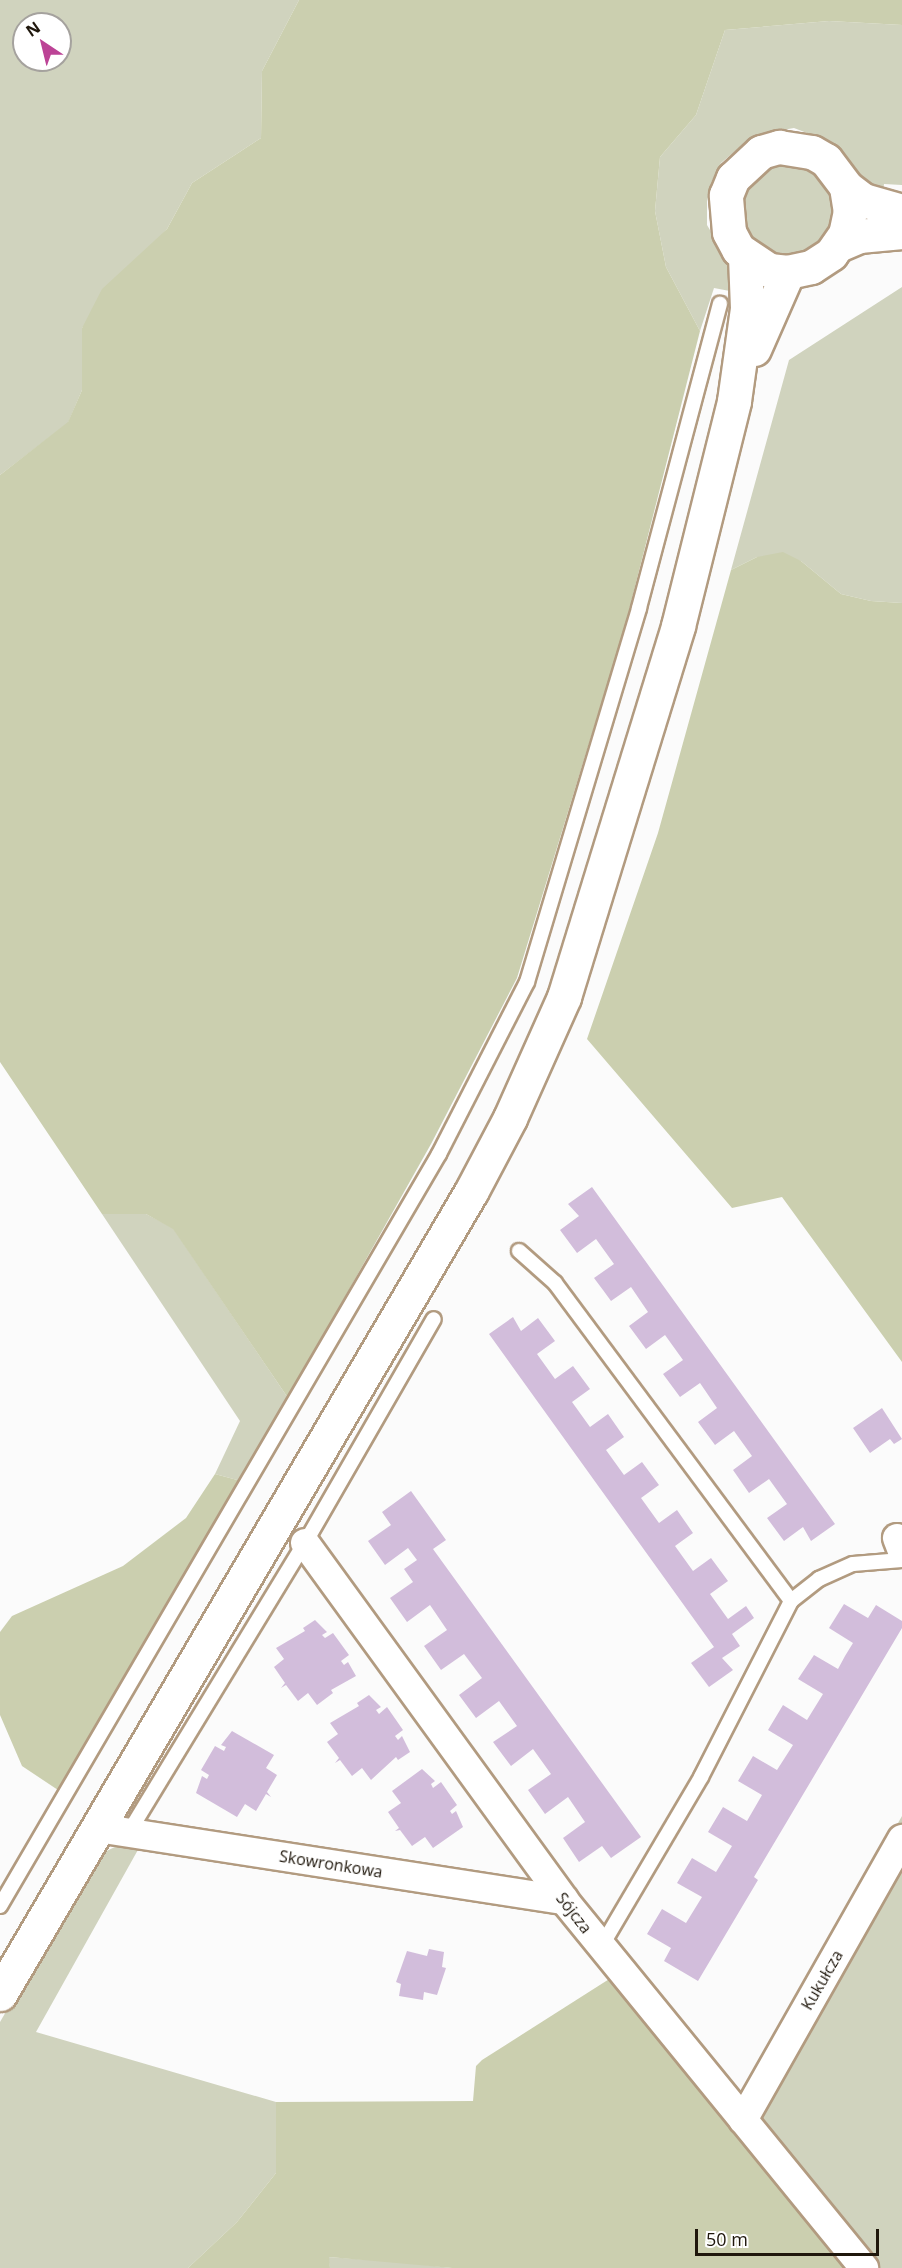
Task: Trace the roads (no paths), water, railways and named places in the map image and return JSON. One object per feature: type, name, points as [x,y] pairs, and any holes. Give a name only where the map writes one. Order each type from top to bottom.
[{"type":"main road","points":[[902,211],[863,200],[846,187],[826,160],[796,147],[761,152],[745,163],[726,195],[725,214],[729,232],[745,255],[769,270],[788,272],[811,267],[838,244],[859,236],[902,231]]},
{"type":"main road","points":[[838,244],[850,211],[846,187]]},
{"type":"main road","points":[[0,1994],[441,1244],[515,1107],[564,997],[590,919],[678,626],[734,401],[747,308],[745,255]]},
{"type":"main road","points":[[734,401],[767,313],[788,272]]},
{"type":"street","name":"Sójcza","points":[[305,1543],[564,1900],[864,2268]]},
{"type":"street","name":"Skowronkowa","points":[[98,1827],[564,1900]]},
{"type":"street","name":"Kukułcza","points":[[743,2120],[902,1839]]},
{"type":"lane","points":[[0,1906],[439,1155],[527,982],[639,608],[720,304]]},
{"type":"lane","points":[[519,1251],[555,1283],[791,1601]]},
{"type":"lane","points":[[129,1832],[305,1543],[434,1318]]},
{"type":"lane","points":[[601,1947],[701,1778],[791,1601],[819,1579],[854,1564],[900,1549]]}]
